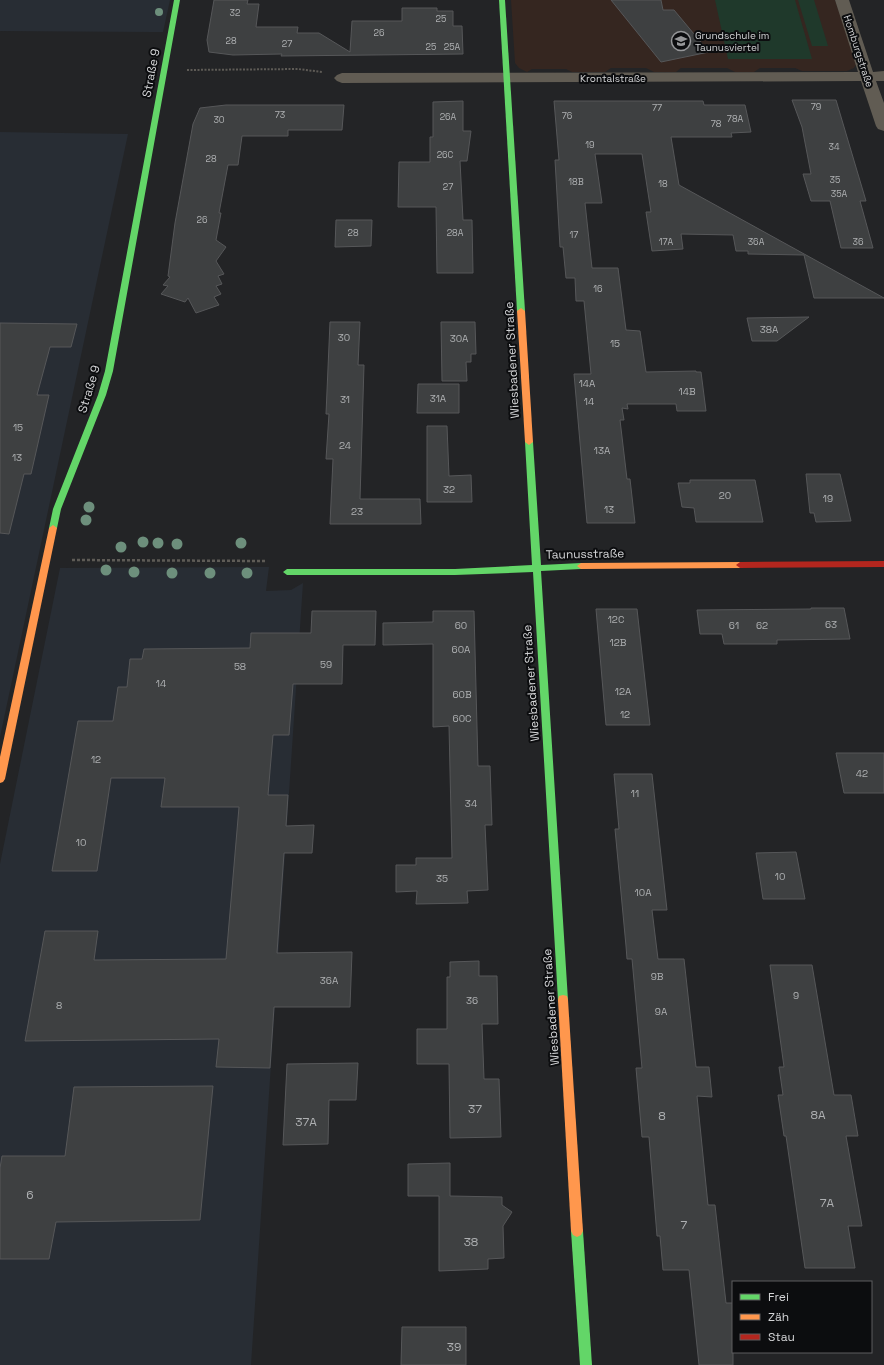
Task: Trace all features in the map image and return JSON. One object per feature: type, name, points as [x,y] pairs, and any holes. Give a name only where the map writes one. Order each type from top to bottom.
[{"type":"street","name":"Straße 9","points":[[0,779],[57,509],[96,410],[109,371],[178,0]]},
{"type":"street","name":"Wiesbadener Straße","points":[[502,0],[586,1365]]},
{"type":"street","name":"Homburgstraße","points":[[842,0],[884,126]]},
{"type":"street","name":"Krontalstraße","points":[[342,78],[507,76],[534,78],[884,76]]},
{"type":"street","name":"Taunusstraße","points":[[286,572],[519,570],[556,566],[884,564]]},
{"type":"path","points":[[164,70],[298,69],[318,72],[332,72],[342,78]]},
{"type":"path","points":[[46,560],[271,561]]},
{"type":"shaded area","points":[[0,0],[170,0],[163,32],[150,32],[0,31]]},
{"type":"shaded area","name":"Grundschule im Taunusviertel","points":[[511,0],[835,0],[857,63],[854,68],[847,71],[802,71],[795,68],[760,68],[754,72],[735,72],[727,68],[681,68],[676,72],[654,72],[646,68],[611,68],[605,72],[572,72],[566,69],[532,69],[527,72],[519,68],[515,63]]},
{"type":"shaded area","points":[[0,132],[128,134],[0,737]]},
{"type":"shaded area","points":[[269,567],[266,591],[291,590],[303,583],[251,1365],[0,1365],[0,864],[60,568]]},
{"type":"green space","points":[[715,0],[795,0],[812,59],[728,59]]},
{"type":"green space","points":[[798,0],[814,0],[828,46],[812,46]]},
{"type":"building","points":[[214,0],[248,0],[247,4],[259,4],[256,27],[298,27],[297,33],[319,33],[350,52],[352,21],[402,21],[402,8],[437,8],[437,11],[453,11],[453,26],[462,26],[463,54],[281,56],[282,54],[233,55],[209,52],[207,40]]},
{"type":"building","points":[[611,0],[661,0],[663,10],[674,10],[709,52],[661,62]]},
{"type":"building","points":[[792,100],[836,100],[866,201],[860,201],[873,248],[841,248],[830,201],[811,201],[803,174],[811,174],[802,127]]},
{"type":"building","points":[[463,101],[463,131],[471,131],[467,161],[460,161],[463,220],[472,220],[473,273],[437,273],[436,207],[398,207],[399,162],[430,162],[430,137],[433,137],[433,102]]},
{"type":"building","points":[[554,101],[703,101],[704,105],[745,105],[751,132],[731,133],[732,137],[671,137],[679,185],[884,298],[814,298],[804,255],[748,254],[748,251],[736,251],[733,235],[681,234],[683,249],[652,251],[646,212],[651,212],[642,154],[595,154],[602,203],[585,203],[592,268],[618,268],[626,330],[640,331],[646,372],[701,372],[706,411],[677,411],[676,404],[627,404],[628,409],[622,408],[624,420],[620,420],[627,479],[630,479],[635,523],[587,523],[574,374],[591,374],[584,301],[576,301],[575,278],[566,278],[563,247],[560,247],[555,160],[559,160]]},
{"type":"building","points":[[226,105],[344,105],[342,130],[288,130],[288,136],[242,136],[238,165],[228,165],[219,213],[221,213],[216,240],[226,247],[216,261],[224,274],[218,276],[222,284],[216,286],[221,294],[214,297],[219,305],[196,313],[188,298],[185,302],[161,294],[168,286],[163,285],[170,277],[168,276],[175,223],[193,124],[200,108]]},
{"type":"building","points":[[336,220],[372,220],[371,246],[335,247]]},
{"type":"building","points":[[809,317],[777,341],[752,341],[747,318]]},
{"type":"building","points":[[330,322],[360,322],[358,365],[364,365],[360,499],[420,499],[421,524],[330,524],[333,459],[326,459],[329,414],[326,414]]},
{"type":"building","points":[[441,322],[475,322],[476,354],[471,354],[471,362],[466,362],[467,381],[442,381]]},
{"type":"building","points":[[0,323],[77,324],[71,347],[50,347],[37,395],[49,395],[31,474],[24,474],[9,534],[0,533]]},
{"type":"building","points":[[418,384],[459,384],[459,413],[417,413]]},
{"type":"building","points":[[427,426],[447,426],[449,476],[471,475],[472,502],[427,502]]},
{"type":"building","points":[[806,474],[840,474],[851,521],[816,522],[814,513],[810,513]]},
{"type":"building","points":[[690,480],[755,480],[763,522],[696,522],[694,508],[682,507],[678,483],[690,483]]},
{"type":"building","points":[[844,608],[850,639],[777,640],[777,644],[724,644],[722,634],[700,634],[697,610],[811,609]]},
{"type":"building","points":[[596,609],[637,609],[650,725],[606,725]]},
{"type":"building","points":[[312,611],[376,611],[375,645],[343,645],[342,684],[293,684],[289,735],[273,735],[268,795],[288,795],[286,826],[314,825],[312,853],[284,853],[277,953],[352,952],[350,1007],[274,1007],[270,1068],[216,1067],[219,1039],[25,1041],[45,931],[98,931],[94,960],[226,959],[239,807],[161,807],[165,778],[111,778],[97,871],[52,871],[78,721],[113,721],[118,687],[127,687],[130,659],[142,659],[144,649],[250,648],[251,633],[311,633]]},
{"type":"building","points":[[433,611],[474,611],[478,766],[490,766],[492,825],[485,825],[488,890],[467,891],[468,903],[416,904],[417,891],[396,892],[396,865],[416,865],[416,858],[452,858],[449,726],[433,727],[433,644],[383,645],[383,623],[433,622]]},
{"type":"building","points":[[836,753],[884,753],[884,793],[844,793]]},
{"type":"building","points":[[614,774],[652,774],[667,910],[652,910],[658,959],[684,959],[696,1067],[709,1067],[712,1097],[697,1096],[708,1205],[715,1205],[726,1303],[732,1303],[733,1365],[699,1365],[689,1270],[663,1270],[660,1236],[657,1236],[649,1137],[642,1137],[636,1068],[642,1068],[632,959],[627,959],[615,829],[619,829]]},
{"type":"building","points":[[796,852],[805,899],[763,899],[756,853]]},
{"type":"building","points":[[479,961],[479,976],[497,976],[498,1024],[482,1024],[484,1079],[499,1079],[501,1137],[450,1138],[449,1064],[417,1064],[417,1029],[447,1029],[447,977],[450,977],[450,962]]},
{"type":"building","points":[[770,965],[812,965],[834,1095],[851,1095],[858,1136],[846,1136],[862,1226],[848,1226],[855,1268],[805,1268],[786,1136],[784,1136],[778,1095],[783,1095],[779,1067],[784,1067]]},
{"type":"building","points":[[358,1063],[356,1100],[329,1100],[328,1144],[283,1145],[287,1064]]},
{"type":"building","points":[[213,1086],[200,1220],[56,1222],[49,1259],[0,1259],[0,1168],[2,1156],[65,1156],[74,1087]]},
{"type":"building","points":[[450,1163],[450,1196],[502,1197],[502,1205],[512,1212],[503,1226],[504,1258],[488,1259],[488,1269],[439,1271],[439,1196],[408,1196],[408,1164]]},
{"type":"building","points":[[402,1327],[466,1327],[466,1365],[401,1365]]},
{"type":"traffic: fast","points":[[53,528],[57,509],[102,395],[109,371],[177,0]]},
{"type":"traffic: fast","points":[[502,0],[521,311]]},
{"type":"traffic: fast","points":[[529,442],[563,1000]]},
{"type":"traffic: fast","points":[[287,572],[455,572],[581,566]]},
{"type":"traffic: fast","points":[[577,1231],[586,1365]]},
{"type":"traffic: slow","points":[[521,311],[529,442]]},
{"type":"traffic: slow","points":[[0,779],[53,528]]},
{"type":"traffic: slow","points":[[581,566],[740,565]]},
{"type":"traffic: slow","points":[[563,1000],[577,1231]]},
{"type":"traffic: jam","points":[[740,565],[884,564]]},
{"type":"place","name":"Grundschule im Taunusviertel","points":[[681,41]]}]
